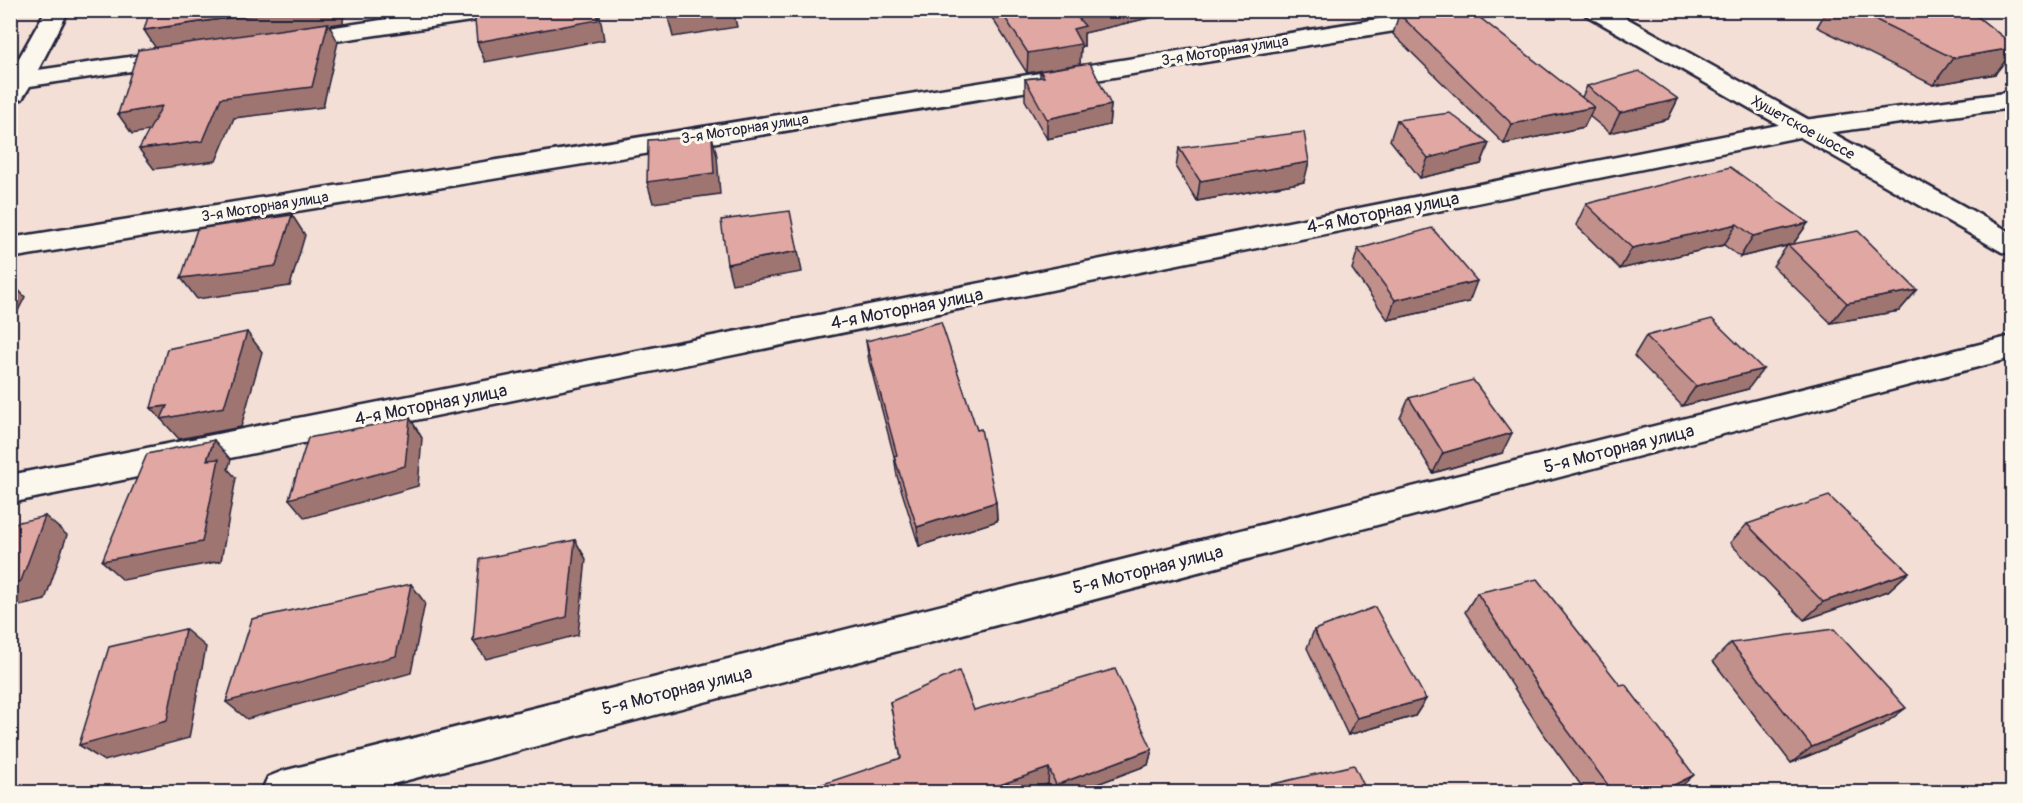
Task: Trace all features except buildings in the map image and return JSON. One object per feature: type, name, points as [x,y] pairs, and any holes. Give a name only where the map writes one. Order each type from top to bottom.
[{"type":"street","points":[[14,86],[58,10]]},
{"type":"street","points":[[265,44],[498,10]]},
{"type":"street","name":"3-я Моторная улица","points":[[10,248],[1480,10]]},
{"type":"street","name":"Хушетское шоссе","points":[[1594,10],[2013,245]]},
{"type":"street","points":[[14,86],[195,54]]},
{"type":"street","name":"4-я Моторная улица","points":[[10,489],[1804,128],[2013,100]]},
{"type":"street","name":"5-я Моторная улица","points":[[284,792],[2013,347]]}]
